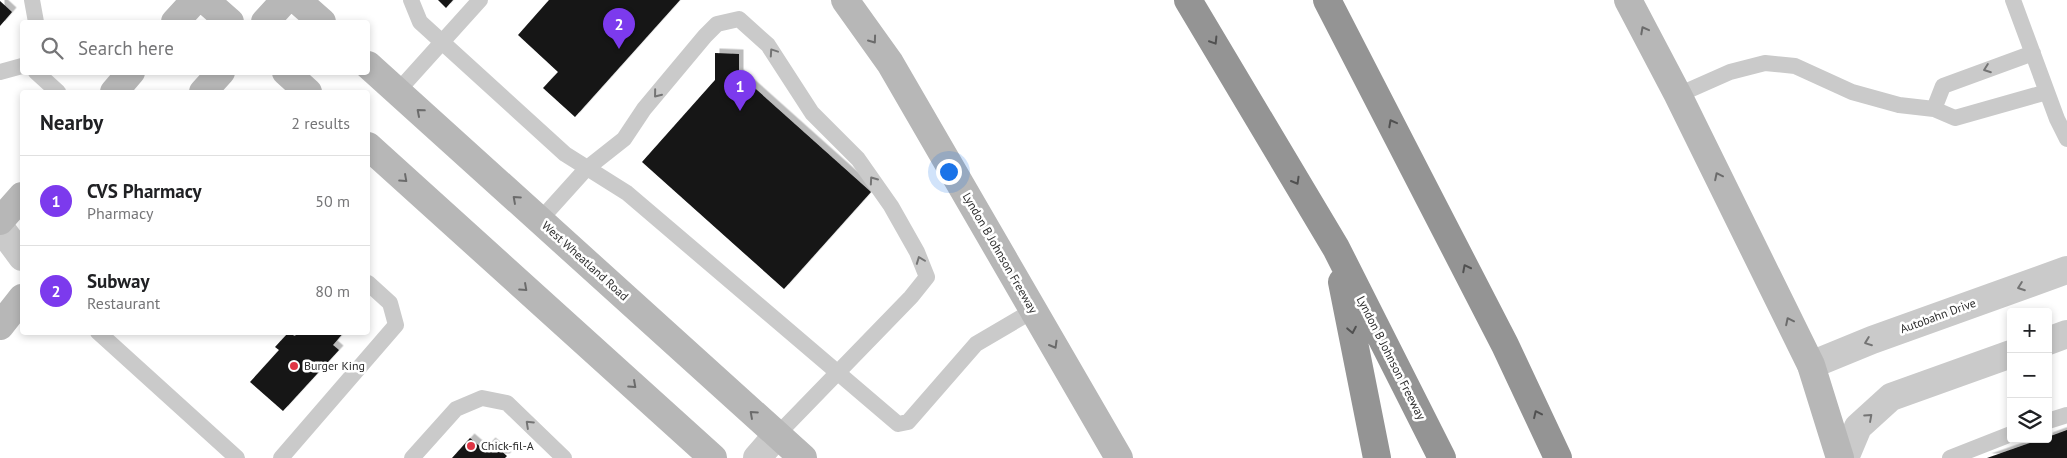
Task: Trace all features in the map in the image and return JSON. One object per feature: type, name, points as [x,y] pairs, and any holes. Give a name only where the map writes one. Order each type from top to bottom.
[{"type":"highway","name":"Lyndon B Johnson Freeway","points":[[1188,0],[1336,248],[1442,458]]},
{"type":"highway","points":[[1327,0],[1505,345],[1558,458]]},
{"type":"highway","points":[[1336,248],[1377,458]]},
{"type":"main road","points":[[177,20],[195,0]]},
{"type":"main road","points":[[206,0],[228,20]]},
{"type":"main road","points":[[267,20],[284,0]]},
{"type":"main road","points":[[297,0],[320,20]]},
{"type":"main road","name":"Lyndon B Johnson Freeway","points":[[845,0],[890,63],[1119,458]]},
{"type":"main road","points":[[1628,0],[1678,95],[1811,365],[1840,458]]},
{"type":"main road","name":"West Wheatland Road","points":[[370,67],[803,458]]},
{"type":"main road","points":[[116,90],[128,75]]},
{"type":"main road","points":[[206,90],[218,75]]},
{"type":"main road","points":[[289,75],[306,90]]},
{"type":"main road","points":[[370,148],[714,458]]},
{"type":"main road","points":[[0,221],[20,198]]},
{"type":"main road","points":[[0,326],[20,301]]},
{"type":"street","points":[[0,227],[20,254]]},
{"type":"street","name":"Autobahn Drive","points":[[1811,365],[1872,340],[2067,270]]},
{"type":"street","points":[[2052,340],[2067,334]]},
{"type":"street","points":[[1845,458],[1858,427],[1891,397],[2007,355]]},
{"type":"street","points":[[758,458],[777,435]]},
{"type":"lane","points":[[32,0],[36,20]]},
{"type":"lane","points":[[411,0],[420,22],[565,154],[586,169],[627,193],[898,424],[908,422],[976,344],[1034,310]]},
{"type":"lane","points":[[397,92],[480,0]]},
{"type":"lane","points":[[2013,0],[2047,92],[2067,139]]},
{"type":"lane","points":[[540,220],[586,169],[624,139],[650,102],[717,24],[739,19],[768,45],[812,112],[858,159],[891,206],[917,252],[927,278],[911,297],[777,435]]},
{"type":"lane","points":[[1934,108],[1943,86],[2033,53]]},
{"type":"lane","points":[[1678,95],[1730,72],[1765,63],[1795,66],[1852,92],[1899,105],[1934,108],[1955,118],[2047,92]]},
{"type":"lane","points":[[0,72],[20,67]]},
{"type":"lane","points":[[39,75],[56,90]]},
{"type":"lane","points":[[281,458],[396,324],[390,303],[370,285]]},
{"type":"lane","points":[[105,335],[237,458]]},
{"type":"lane","points":[[412,458],[456,409],[482,398],[507,404],[564,458]]},
{"type":"lane","points":[[2052,420],[2067,415]]},
{"type":"lane","points":[[1950,458],[2007,436]]},
{"type":"building","points":[[438,0],[453,0],[446,8]]},
{"type":"building","points":[[549,0],[680,0],[575,117],[543,88],[558,72],[518,35]]},
{"type":"building","points":[[0,1],[12,12],[0,26]]},
{"type":"building","points":[[715,53],[739,54],[739,74],[871,192],[784,289],[642,162],[715,80]]},
{"type":"building","name":"Burger King","points":[[286,335],[341,335],[333,345],[339,350],[283,411],[250,382],[279,350],[275,347]]},
{"type":"building","points":[[2067,430],[2067,458],[1987,458],[2030,443],[2052,443],[2052,436]]},
{"type":"building","name":"Chick-fil-A","points":[[470,438],[484,450],[491,442],[507,456],[505,458],[452,458]]},
{"type":"place","name":"Subway","points":[[619,49]]},
{"type":"place","name":"CVS Pharmacy","points":[[740,111]]},
{"type":"place","name":"Burger King","points":[[294,366]]},
{"type":"place","name":"Chick-fil-A","points":[[471,446]]}]
